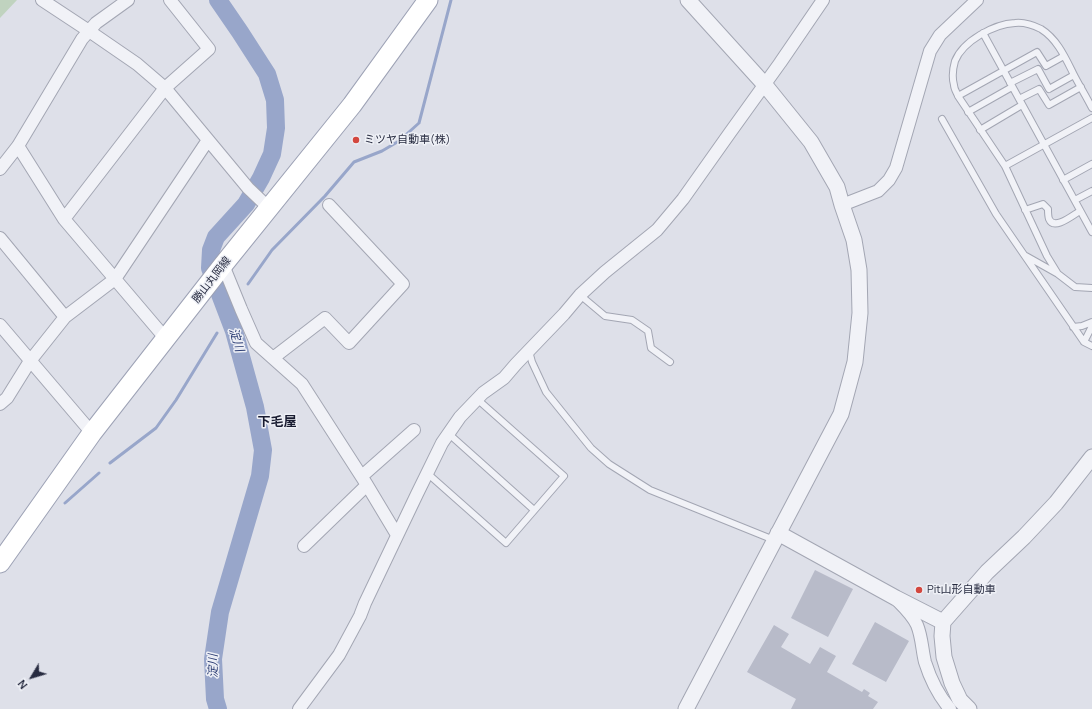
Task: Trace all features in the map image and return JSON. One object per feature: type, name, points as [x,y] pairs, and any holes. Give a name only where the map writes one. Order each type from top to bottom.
[{"type":"main road","name":"勝山丸岡線","points":[[0,562],[92,433],[208,285],[266,205],[352,105],[428,0]]},
{"type":"street","points":[[42,0],[137,64],[165,88],[248,188],[266,205]]},
{"type":"street","points":[[0,169],[18,146],[82,39],[96,23],[128,0]]},
{"type":"street","points":[[64,219],[165,88],[209,49],[170,0]]},
{"type":"street","points":[[686,709],[841,414],[855,362],[860,313],[859,270],[854,240],[837,187],[811,142],[765,85],[688,0]]},
{"type":"street","points":[[299,709],[339,655],[360,616],[397,535],[442,443],[460,417],[483,393],[504,378],[580,295],[605,272],[657,230],[683,199],[765,85],[822,0]]},
{"type":"street","points":[[842,205],[864,198],[878,191],[890,180],[896,168],[930,51],[940,35],[977,0]]},
{"type":"street","points":[[0,404],[7,398],[30,361],[65,317],[115,280],[208,140]]},
{"type":"street","points":[[18,146],[64,219],[166,339]]},
{"type":"street","points":[[273,358],[325,318],[348,343],[403,284],[329,205]]},
{"type":"street","points":[[0,238],[65,317]]},
{"type":"street","points":[[221,267],[256,343],[302,384],[364,480],[397,535]]},
{"type":"street","points":[[0,325],[92,433]]},
{"type":"street","points":[[304,546],[364,480],[414,430]]},
{"type":"street","points":[[969,709],[960,700],[950,677],[944,657],[942,622],[987,572],[1056,503],[1092,457]]},
{"type":"street","points":[[776,536],[942,622]]},
{"type":"street","points":[[896,598],[917,624],[925,662],[944,703],[950,709]]},
{"type":"lane","points":[[1058,274],[1047,256],[1005,166],[958,96],[954,85],[953,72],[956,60],[969,42],[983,33],[997,26],[1013,23],[1027,23],[1041,29],[1052,38],[1064,56],[1092,108]]},
{"type":"lane","points":[[983,33],[1080,211],[1089,221],[1092,232]]},
{"type":"lane","points":[[958,96],[1037,52],[1046,66],[1064,56]]},
{"type":"lane","points":[[968,112],[1038,69],[1049,89],[1074,75]]},
{"type":"lane","points":[[980,130],[1039,89],[1049,105],[1081,87]]},
{"type":"lane","points":[[1005,166],[1092,118]]},
{"type":"lane","points":[[942,119],[996,214],[1084,342],[1092,346]]},
{"type":"lane","points":[[1063,180],[1092,164]]},
{"type":"lane","points":[[1075,200],[1092,191]]},
{"type":"lane","points":[[1025,210],[1042,204],[1048,209],[1049,218],[1055,224],[1060,223],[1080,211]]},
{"type":"lane","points":[[1024,256],[1058,274],[1075,287],[1092,288]]},
{"type":"lane","points":[[580,295],[605,316],[632,320],[648,331],[651,348],[670,362]]},
{"type":"lane","points":[[1074,326],[1082,326],[1092,322]]},
{"type":"lane","points":[[1084,342],[1092,326]]},
{"type":"lane","points":[[529,351],[532,362],[546,392],[592,448],[609,464],[650,490],[776,536]]},
{"type":"lane","points":[[427,474],[506,543],[564,476],[477,399]]},
{"type":"lane","points":[[449,434],[534,510]]},
{"type":"green space","points":[[0,0],[17,0],[0,18]]},
{"type":"building","points":[[815,570],[853,589],[828,637],[791,618]]},
{"type":"building","points":[[875,622],[909,641],[886,682],[852,664]]},
{"type":"building","points":[[774,625],[789,634],[781,647],[810,664],[820,647],[836,656],[827,672],[862,692],[864,689],[870,693],[868,696],[878,702],[873,709],[791,709],[796,699],[747,672]]},
{"type":"waterway","name":"淀川","points":[[218,0],[267,74],[275,100],[276,128],[272,154],[261,178],[246,204],[216,237],[211,250],[210,268],[234,331],[255,407],[263,450],[260,476],[220,612],[213,659],[215,699],[218,709]]},
{"type":"waterway","points":[[248,284],[272,250],[325,196],[354,162],[382,151],[399,141],[419,123],[451,0]]},
{"type":"waterway","points":[[110,463],[156,428],[176,400],[217,333]]},
{"type":"waterway","points":[[65,503],[99,473]]},
{"type":"place","name":"ミツヤ自動車(株)","points":[[356,140]]},
{"type":"place","name":"Pit山形自動車","points":[[919,590]]},
{"type":"district","name":"下毛屋","points":[[277,422]]}]
